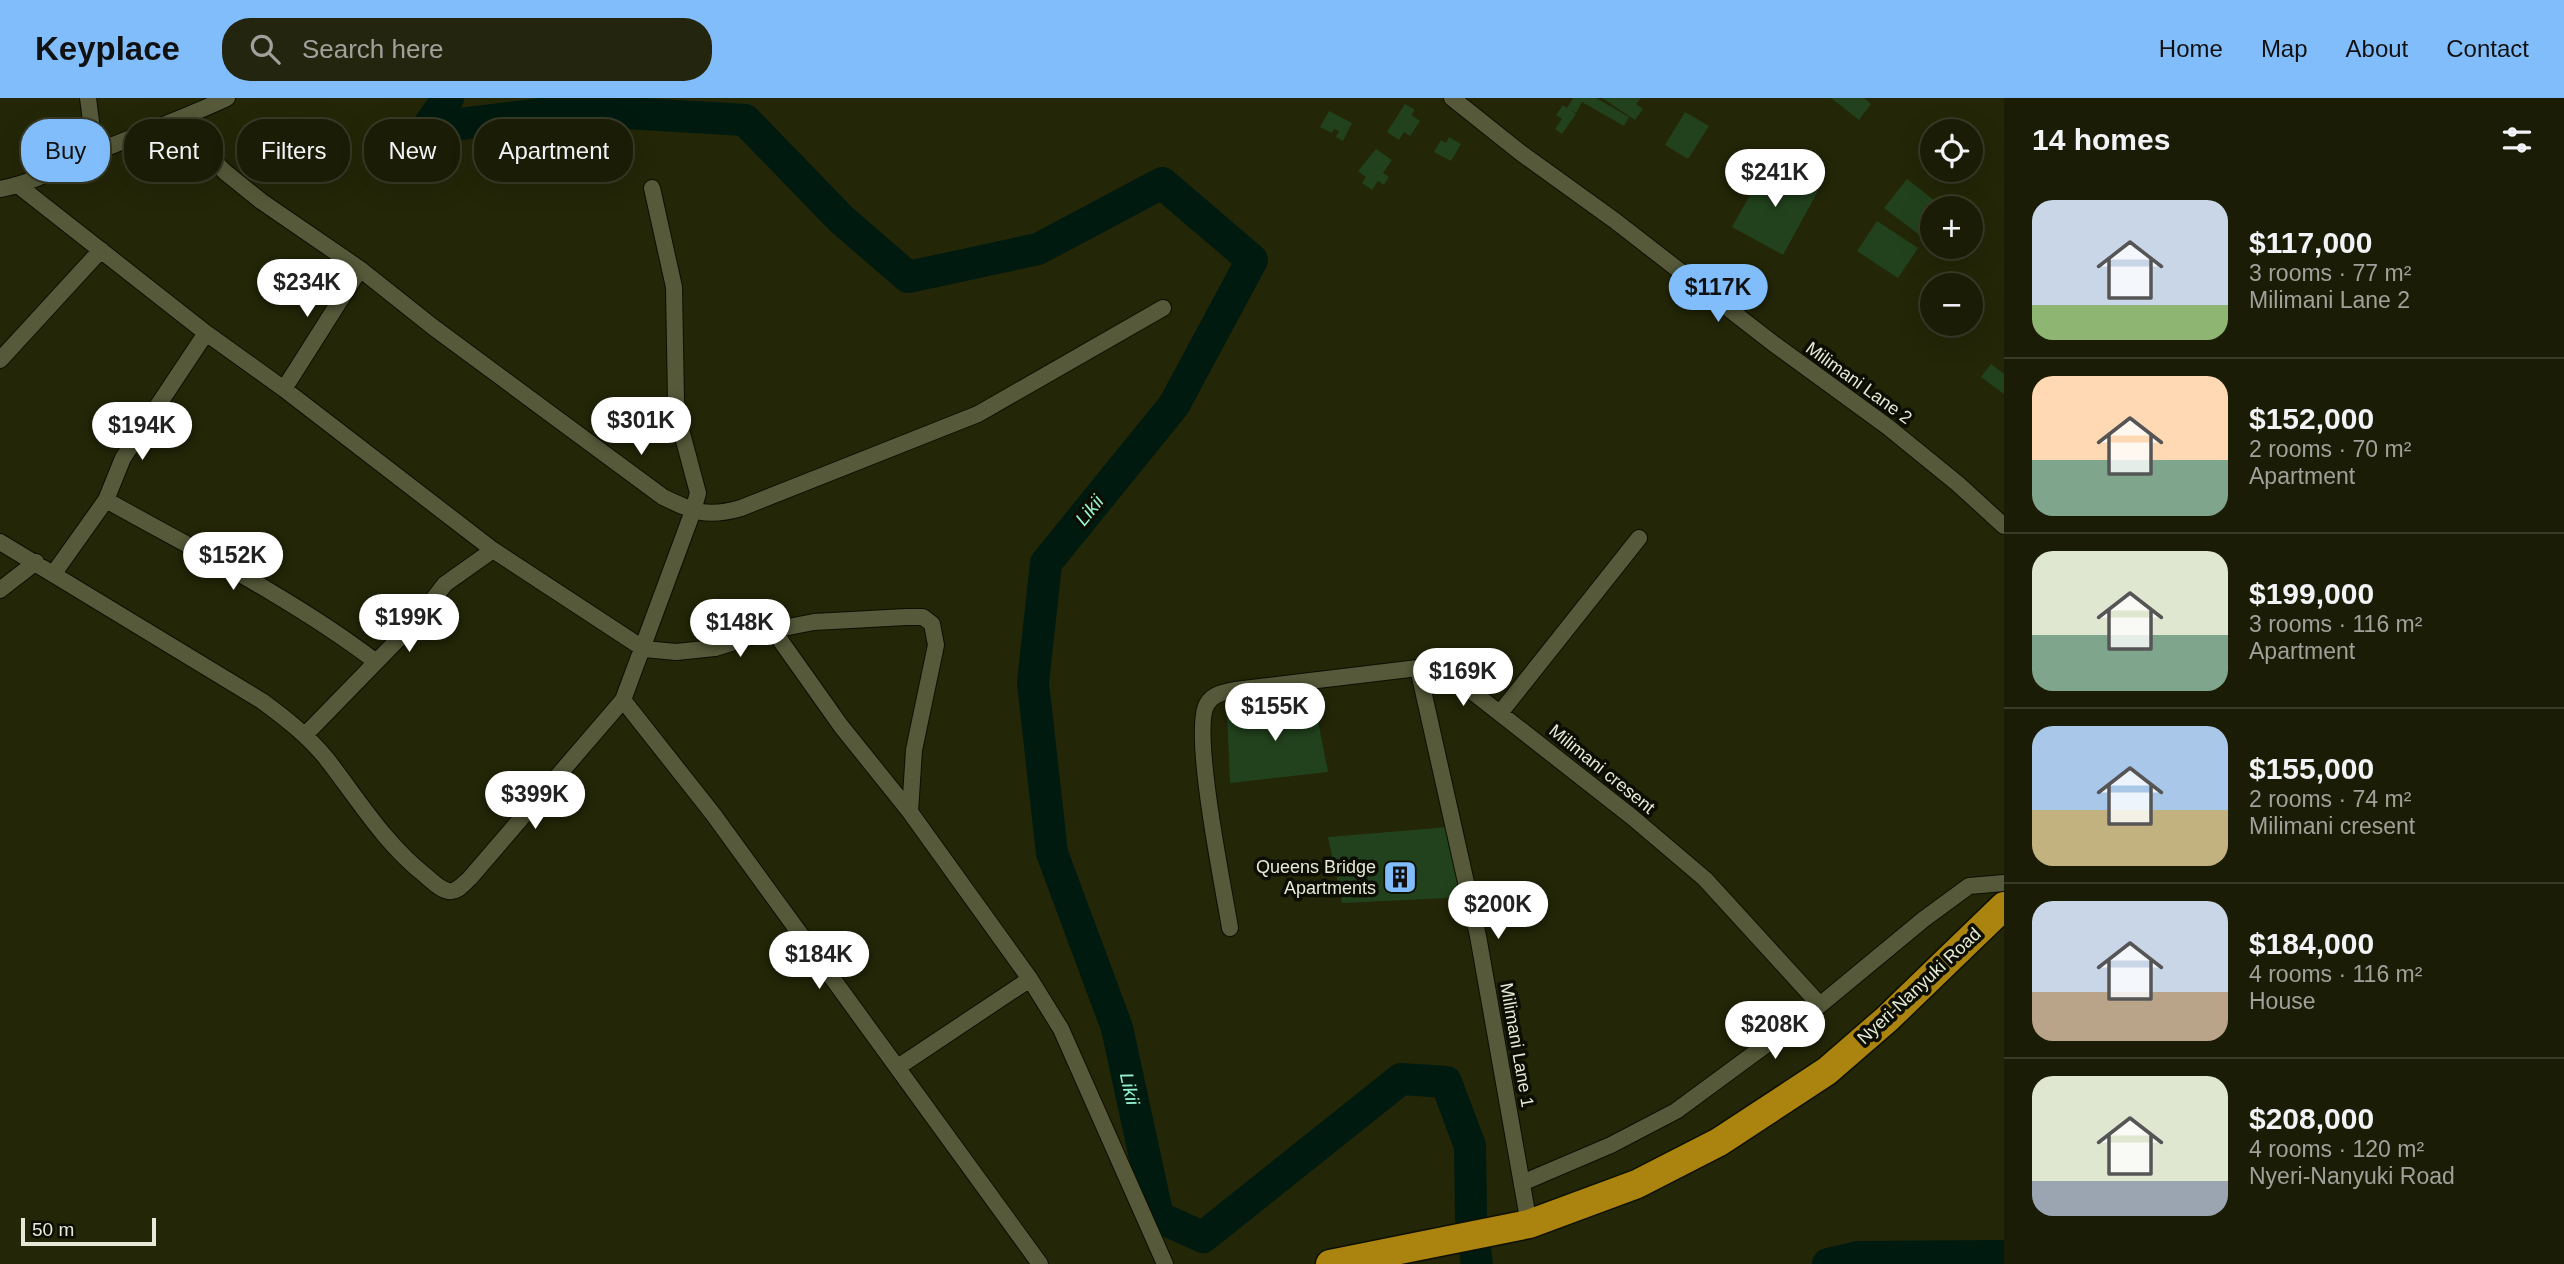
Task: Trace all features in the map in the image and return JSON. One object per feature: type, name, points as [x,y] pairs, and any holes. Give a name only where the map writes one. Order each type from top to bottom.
[{"type":"highway","name":"Nyeri-Nanyuki Road","points":[[1338,1263],[1529,1224],[1637,1184],[1718,1142],[1827,1071],[1887,1019],[2004,906]]},
{"type":"street","points":[[88,98],[91,119]]},
{"type":"street","points":[[182,119],[227,98]]},
{"type":"street","name":"Milimani Lane 2","points":[[1452,98],[1774,344],[1888,427],[2004,526]]},
{"type":"street","points":[[223,170],[261,201],[360,269],[433,327],[663,497],[693,511],[720,514],[741,508],[978,414],[1163,308]]},
{"type":"street","points":[[0,189],[28,182]]},
{"type":"street","points":[[19,186],[206,334],[284,389],[493,550],[644,649],[676,652],[715,648],[773,630],[814,622],[906,617],[923,618],[932,624],[936,645],[914,750],[909,812]]},
{"type":"street","points":[[0,542],[262,701],[305,735],[326,758],[385,837],[415,868],[440,887],[450,891],[457,890],[623,700],[644,649],[698,493],[679,422],[676,401],[674,287],[652,188]]},
{"type":"street","points":[[0,360],[101,250]]},
{"type":"street","points":[[284,389],[360,269]]},
{"type":"street","points":[[54,573],[107,500],[123,458],[206,334]]},
{"type":"street","points":[[107,500],[288,601],[375,661]]},
{"type":"street","points":[[1500,713],[1639,538]]},
{"type":"street","points":[[305,735],[418,619],[445,584],[493,550]]},
{"type":"street","points":[[0,590],[36,562]]},
{"type":"street","points":[[773,630],[841,726],[909,812],[1030,979],[1056,1020],[1078,1063],[1166,1264]]},
{"type":"street","name":"Milimani cresent","points":[[1230,928],[1206,783],[1203,748],[1205,707],[1210,699],[1219,693],[1235,690],[1418,668],[1451,675],[1632,817],[1705,879],[1821,1004]]},
{"type":"street","name":"Milimani Lane 1","points":[[1418,668],[1478,936],[1529,1224]]},
{"type":"street","points":[[623,700],[713,814],[1040,1264]]},
{"type":"street","points":[[1522,1183],[1611,1145],[1676,1111],[1821,1004],[1924,919],[1969,886],[2004,883]]},
{"type":"street","points":[[898,1067],[1030,979]]},
{"type":"building","points":[[1573,98],[1596,98],[1629,117],[1624,126],[1582,102],[1576,113],[1569,109],[1576,114],[1562,134],[1555,129],[1562,119],[1556,115],[1563,105],[1567,108]]},
{"type":"building","points":[[1602,98],[1641,98],[1636,104],[1643,109],[1635,120]]},
{"type":"building","points":[[1831,98],[1864,98],[1871,104],[1859,120]]},
{"type":"building","points":[[1405,104],[1415,110],[1411,115],[1420,121],[1410,136],[1404,132],[1399,140],[1387,132]]},
{"type":"building","points":[[1329,111],[1352,123],[1343,141],[1336,137],[1339,131],[1334,129],[1332,133],[1320,127]]},
{"type":"building","points":[[1685,112],[1709,126],[1688,159],[1665,145]]},
{"type":"building","points":[[1449,137],[1461,144],[1451,161],[1434,152],[1441,140],[1446,143]]},
{"type":"building","points":[[1376,149],[1392,160],[1383,173],[1389,177],[1384,185],[1378,181],[1372,190],[1362,183],[1366,177],[1358,171]]},
{"type":"building","points":[[1768,163],[1818,191],[1783,255],[1732,227]]},
{"type":"building","points":[[1907,179],[1929,196],[1920,196],[1920,235],[1884,208]]},
{"type":"building","points":[[1877,221],[1918,248],[1898,278],[1857,251]]},
{"type":"building","points":[[1991,364],[2004,374],[2004,394],[1981,377]]},
{"type":"building","points":[[1314,701],[1328,772],[1230,783],[1227,713]]},
{"type":"building","name":"Queens Bridge Apartments","points":[[1448,827],[1470,897],[1342,903],[1328,837]]},
{"type":"waterway","name":"Likii","points":[[448,98],[427,128],[575,110],[745,120],[841,219],[908,277],[1038,249],[1162,183],[1252,260],[1174,405],[1046,563],[1033,683],[1052,853],[1117,1028],[1158,1217],[1203,1237],[1401,1079],[1446,1082],[1470,1146],[1471,1219],[1477,1264]]},
{"type":"waterway","name":"Likii","points":[[1828,1264],[1858,1257],[2004,1256]]},
{"type":"place","name":"Queens Bridge Apartments","points":[[1400,877]]}]
